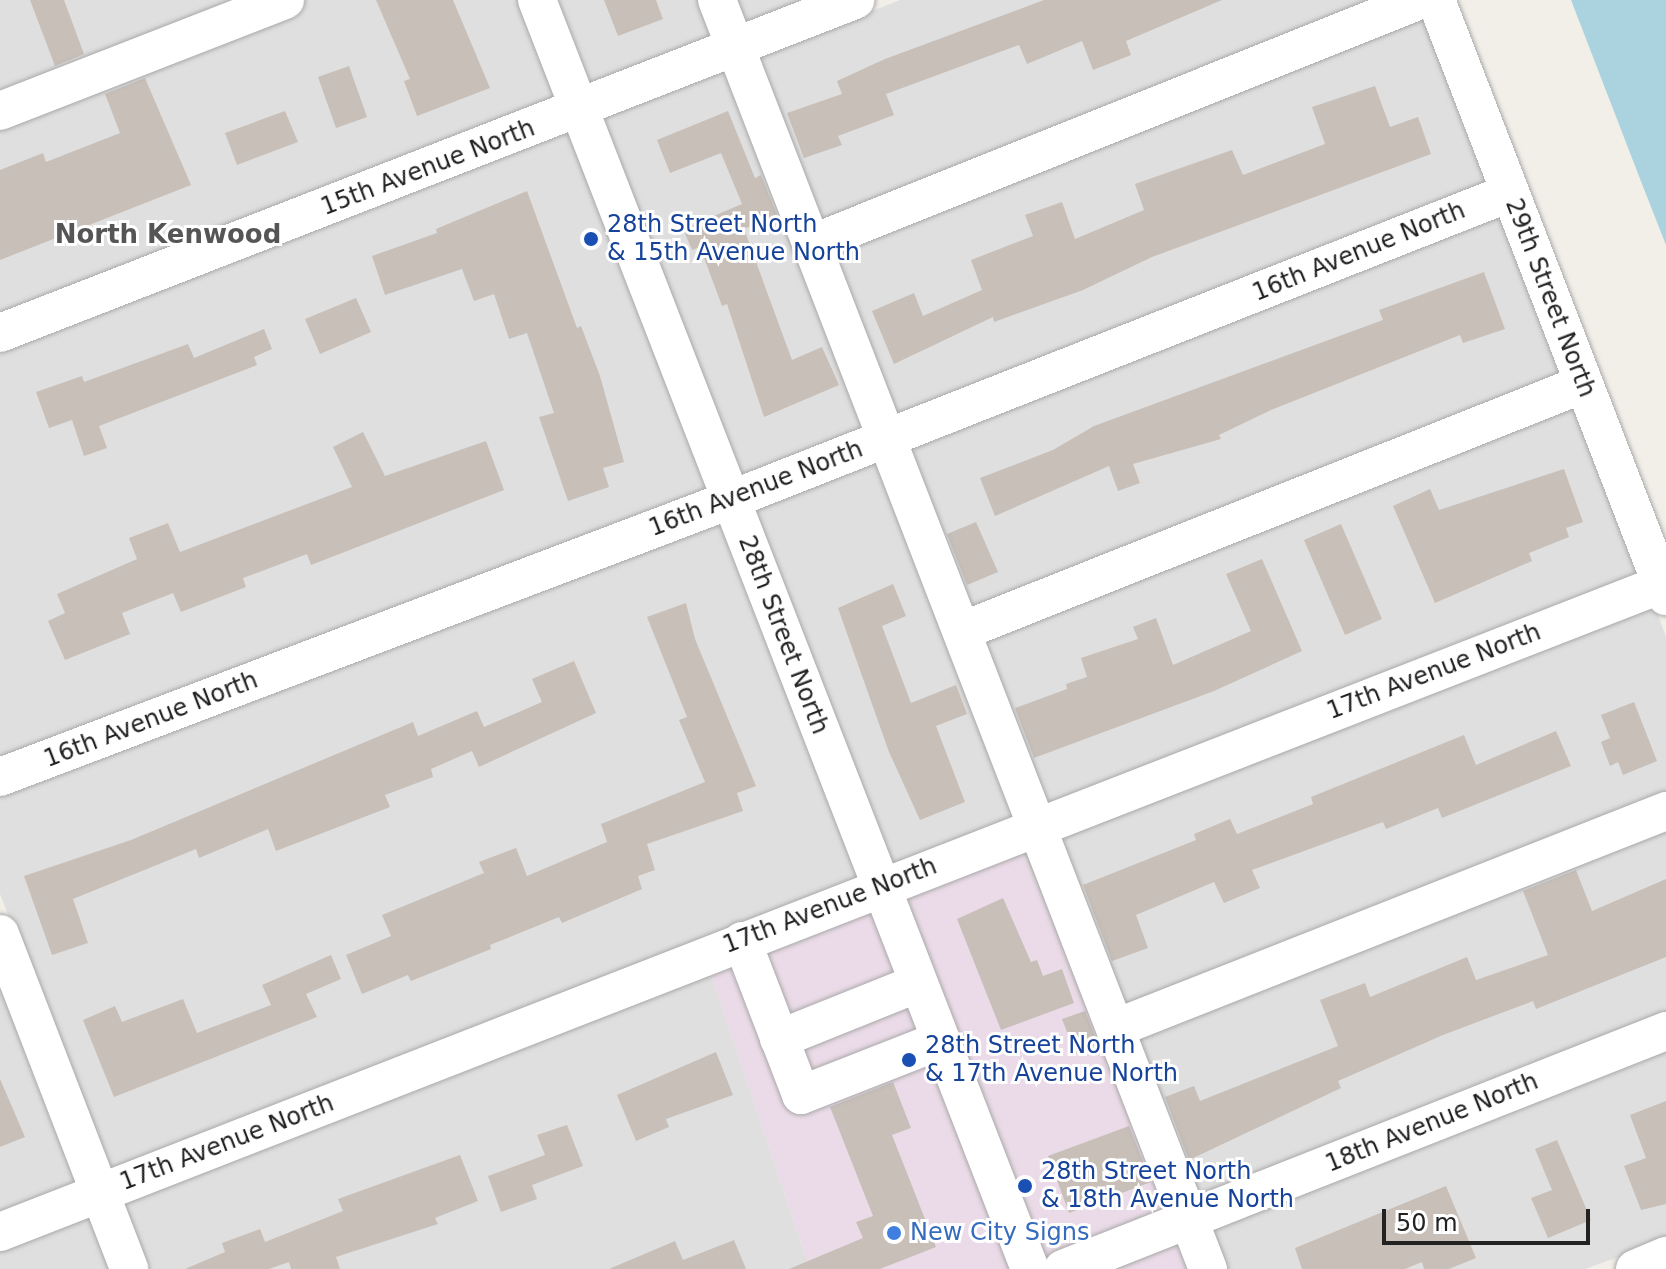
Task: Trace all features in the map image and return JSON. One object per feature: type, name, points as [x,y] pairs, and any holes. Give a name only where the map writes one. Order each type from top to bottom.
[{"type":"street","points":[[0,111],[285,0]]},
{"type":"street","name":"28th Street North","points":[[537,0],[1030,1269]]},
{"type":"street","points":[[717,0],[1208,1269]]},
{"type":"street","name":"15th Avenue North","points":[[0,333],[580,110],[855,0]]},
{"type":"street","points":[[811,244],[1420,0]]},
{"type":"street","name":"29th Street North","points":[[1436,0],[1664,590]]},
{"type":"street","name":"16th Avenue North","points":[[0,777],[730,500],[1509,193]]},
{"type":"street","points":[[962,631],[1583,384]]},
{"type":"street","name":"17th Avenue North","points":[[0,1232],[1038,825],[1664,590]]},
{"type":"street","points":[[1116,1028],[1666,811]]},
{"type":"street","points":[[0,934],[129,1269]]},
{"type":"street","points":[[742,941],[801,1095],[941,1040]]},
{"type":"street","points":[[779,1039],[918,983]]},
{"type":"street","name":"18th Avenue North","points":[[1063,1269],[1119,1259],[1189,1219],[1666,1031]]},
{"type":"street","points":[[1635,1269],[1666,1256]]},
{"type":"shaded area","points":[[0,0],[522,0],[561,100],[0,316]]},
{"type":"shaded area","points":[[553,0],[812,0],[588,90]]},
{"type":"shaded area","points":[[900,0],[1420,0],[1490,183],[738,480],[599,120]]},
{"type":"shaded area","points":[[572,130],[711,491],[0,760],[0,350]]},
{"type":"shaded area","points":[[1501,214],[1642,574],[888,866],[749,510]]},
{"type":"shaded area","points":[[722,521],[862,876],[107,1173],[0,894],[0,794]]},
{"type":"shaded area","points":[[1654,604],[1666,637],[1666,1013],[1175,1207],[1021,849]]},
{"type":"shaded area","points":[[1021,849],[1175,1207],[1042,1260],[900,896]]},
{"type":"shaded area","points":[[874,906],[1014,1269],[810,1269],[710,971]]},
{"type":"shaded area","points":[[710,971],[810,1269],[144,1269],[119,1203]]},
{"type":"shaded area","points":[[0,974],[80,1183],[0,1215]]},
{"type":"shaded area","points":[[1666,1048],[1666,1240],[1585,1269],[1202,1269],[1188,1237]]},
{"type":"shaded area","points":[[92,1213],[113,1269],[0,1269],[0,1250]]},
{"type":"shaded area","points":[[1188,1237],[1202,1269],[1107,1269]]},
{"type":"water","points":[[1571,0],[1666,0],[1666,245],[1642,184]]},
{"type":"building","points":[[30,0],[64,0],[84,54],[55,66]]},
{"type":"building","points":[[376,0],[453,0],[490,88],[417,116],[404,81],[410,79]]},
{"type":"building","points":[[604,0],[656,0],[663,19],[618,36]]},
{"type":"building","points":[[1044,0],[1222,0],[1126,41],[1131,55],[1093,70],[1082,41],[1027,64],[1019,45],[886,94],[894,115],[838,136],[842,145],[804,158],[787,113],[842,94],[837,81],[885,59]]},
{"type":"building","points":[[349,66],[367,117],[336,128],[318,77]]},
{"type":"building","points":[[145,78],[191,185],[0,260],[0,170],[43,153],[46,162],[120,133],[105,94]]},
{"type":"building","points":[[1375,86],[1390,127],[1418,117],[1431,154],[1152,257],[1083,290],[994,322],[993,317],[894,364],[872,311],[914,293],[923,316],[982,290],[971,260],[1033,236],[1025,215],[1062,202],[1075,239],[1144,210],[1135,184],[1232,150],[1243,175],[1325,144],[1312,107]]},
{"type":"building","points":[[285,111],[298,142],[237,165],[225,133]]},
{"type":"building","points":[[728,111],[755,178],[761,175],[777,215],[744,229],[792,360],[822,347],[839,385],[764,417],[727,304],[722,306],[700,247],[692,250],[683,229],[742,204],[721,153],[670,173],[657,140]]},
{"type":"building","points":[[527,191],[577,328],[581,326],[600,376],[624,462],[603,468],[609,487],[568,501],[539,417],[554,413],[527,333],[509,339],[494,294],[474,301],[462,269],[385,295],[372,256],[437,233],[436,229]]},
{"type":"building","points":[[1484,272],[1505,329],[1463,343],[1460,335],[1271,410],[1219,435],[1221,439],[1133,464],[1140,483],[1118,491],[1109,466],[995,516],[980,478],[1053,450],[1094,426],[1383,320],[1379,310]]},
{"type":"building","points":[[356,298],[371,332],[320,354],[305,319]]},
{"type":"building","points":[[264,329],[272,349],[254,357],[257,365],[99,426],[107,448],[84,456],[72,420],[49,428],[36,392],[82,376],[84,382],[188,344],[194,358]]},
{"type":"building","points":[[363,432],[385,476],[486,441],[504,490],[311,565],[307,554],[243,578],[246,587],[181,612],[173,593],[122,613],[130,634],[65,660],[48,621],[65,613],[57,594],[137,559],[129,538],[168,523],[180,552],[352,487],[333,447]]},
{"type":"building","points":[[1564,469],[1583,522],[1566,528],[1569,537],[1529,553],[1532,561],[1435,603],[1393,506],[1430,489],[1439,510]]},
{"type":"building","points":[[976,522],[998,572],[967,585],[947,534]]},
{"type":"building","points":[[1341,524],[1382,619],[1345,635],[1304,540]]},
{"type":"building","points":[[1262,559],[1302,651],[1214,691],[1034,758],[1015,708],[1067,689],[1066,684],[1087,677],[1081,658],[1138,639],[1133,627],[1156,618],[1173,665],[1251,631],[1226,574]]},
{"type":"building","points":[[893,584],[906,616],[882,626],[911,703],[956,685],[967,714],[936,726],[965,802],[920,820],[889,752],[838,608]]},
{"type":"building","points":[[686,603],[695,639],[756,786],[737,793],[743,811],[647,844],[655,870],[638,876],[642,889],[562,923],[559,917],[411,981],[408,975],[362,994],[346,955],[391,936],[382,915],[484,873],[479,862],[516,848],[527,876],[607,842],[601,824],[705,782],[679,720],[687,717],[647,617]]},
{"type":"building","points":[[574,661],[596,713],[479,767],[472,751],[431,769],[433,777],[385,795],[390,807],[276,851],[268,829],[199,858],[196,849],[73,899],[88,943],[52,955],[24,876],[131,840],[413,722],[418,736],[477,711],[484,727],[542,702],[532,679]]},
{"type":"building","points":[[1634,702],[1657,761],[1623,775],[1618,762],[1610,766],[1601,742],[1610,738],[1601,715]]},
{"type":"building","points":[[1556,731],[1571,766],[1442,818],[1438,808],[1386,829],[1383,822],[1252,870],[1260,888],[1224,903],[1214,882],[1136,915],[1148,948],[1112,961],[1083,885],[1196,840],[1194,834],[1230,819],[1237,834],[1313,804],[1311,797],[1464,735],[1476,765]]},
{"type":"building","points":[[1576,870],[1592,911],[1666,879],[1666,957],[1536,1009],[1533,1001],[1443,1035],[1338,1081],[1341,1088],[1189,1160],[1165,1097],[1194,1086],[1200,1101],[1338,1046],[1320,1000],[1365,983],[1370,997],[1467,957],[1476,980],[1548,955],[1523,891]]},
{"type":"building","points":[[1003,898],[1031,962],[1037,960],[1043,976],[1062,969],[1074,1003],[1001,1030],[957,919]]},
{"type":"building","points":[[331,955],[341,979],[306,994],[317,1017],[114,1097],[83,1020],[115,1006],[122,1022],[183,999],[197,1033],[271,1005],[262,985]]},
{"type":"building","points":[[1085,1011],[1098,1044],[1075,1053],[1062,1019]]},
{"type":"building","points":[[716,1052],[733,1095],[666,1119],[669,1127],[636,1141],[617,1095]]},
{"type":"building","points":[[0,1079],[25,1137],[0,1147]]},
{"type":"building","points":[[893,1082],[911,1128],[892,1135],[936,1247],[880,1269],[789,1269],[863,1238],[856,1222],[873,1216],[830,1107]]},
{"type":"building","points":[[1666,1101],[1666,1204],[1641,1210],[1624,1166],[1646,1158],[1630,1115]]},
{"type":"building","points":[[567,1125],[583,1166],[532,1185],[537,1199],[501,1212],[488,1176],[545,1155],[537,1135]]},
{"type":"building","points":[[1129,1126],[1151,1182],[1069,1213],[1048,1156]]},
{"type":"building","points":[[1557,1140],[1591,1220],[1548,1238],[1531,1198],[1552,1190],[1535,1149]]},
{"type":"building","points":[[460,1155],[478,1201],[435,1218],[438,1224],[336,1257],[340,1269],[291,1269],[289,1262],[269,1269],[185,1269],[225,1252],[222,1243],[260,1229],[265,1242],[343,1211],[338,1199]]},
{"type":"building","points":[[1446,1186],[1476,1258],[1449,1269],[1424,1269],[1422,1262],[1405,1269],[1302,1269],[1295,1248]]},
{"type":"building","points":[[734,1240],[746,1269],[609,1269],[675,1241],[683,1260]]},
{"type":"place","name":"28th Street North & 15th Avenue North","points":[[591,239]]},
{"type":"place","name":"28th Street North & 17th Avenue North","points":[[909,1060]]},
{"type":"place","name":"28th Street North & 18th Avenue North","points":[[1025,1186]]},
{"type":"place","name":"New City Signs","points":[[894,1233]]},
{"type":"district","name":"North Kenwood","points":[[168,235]]}]
